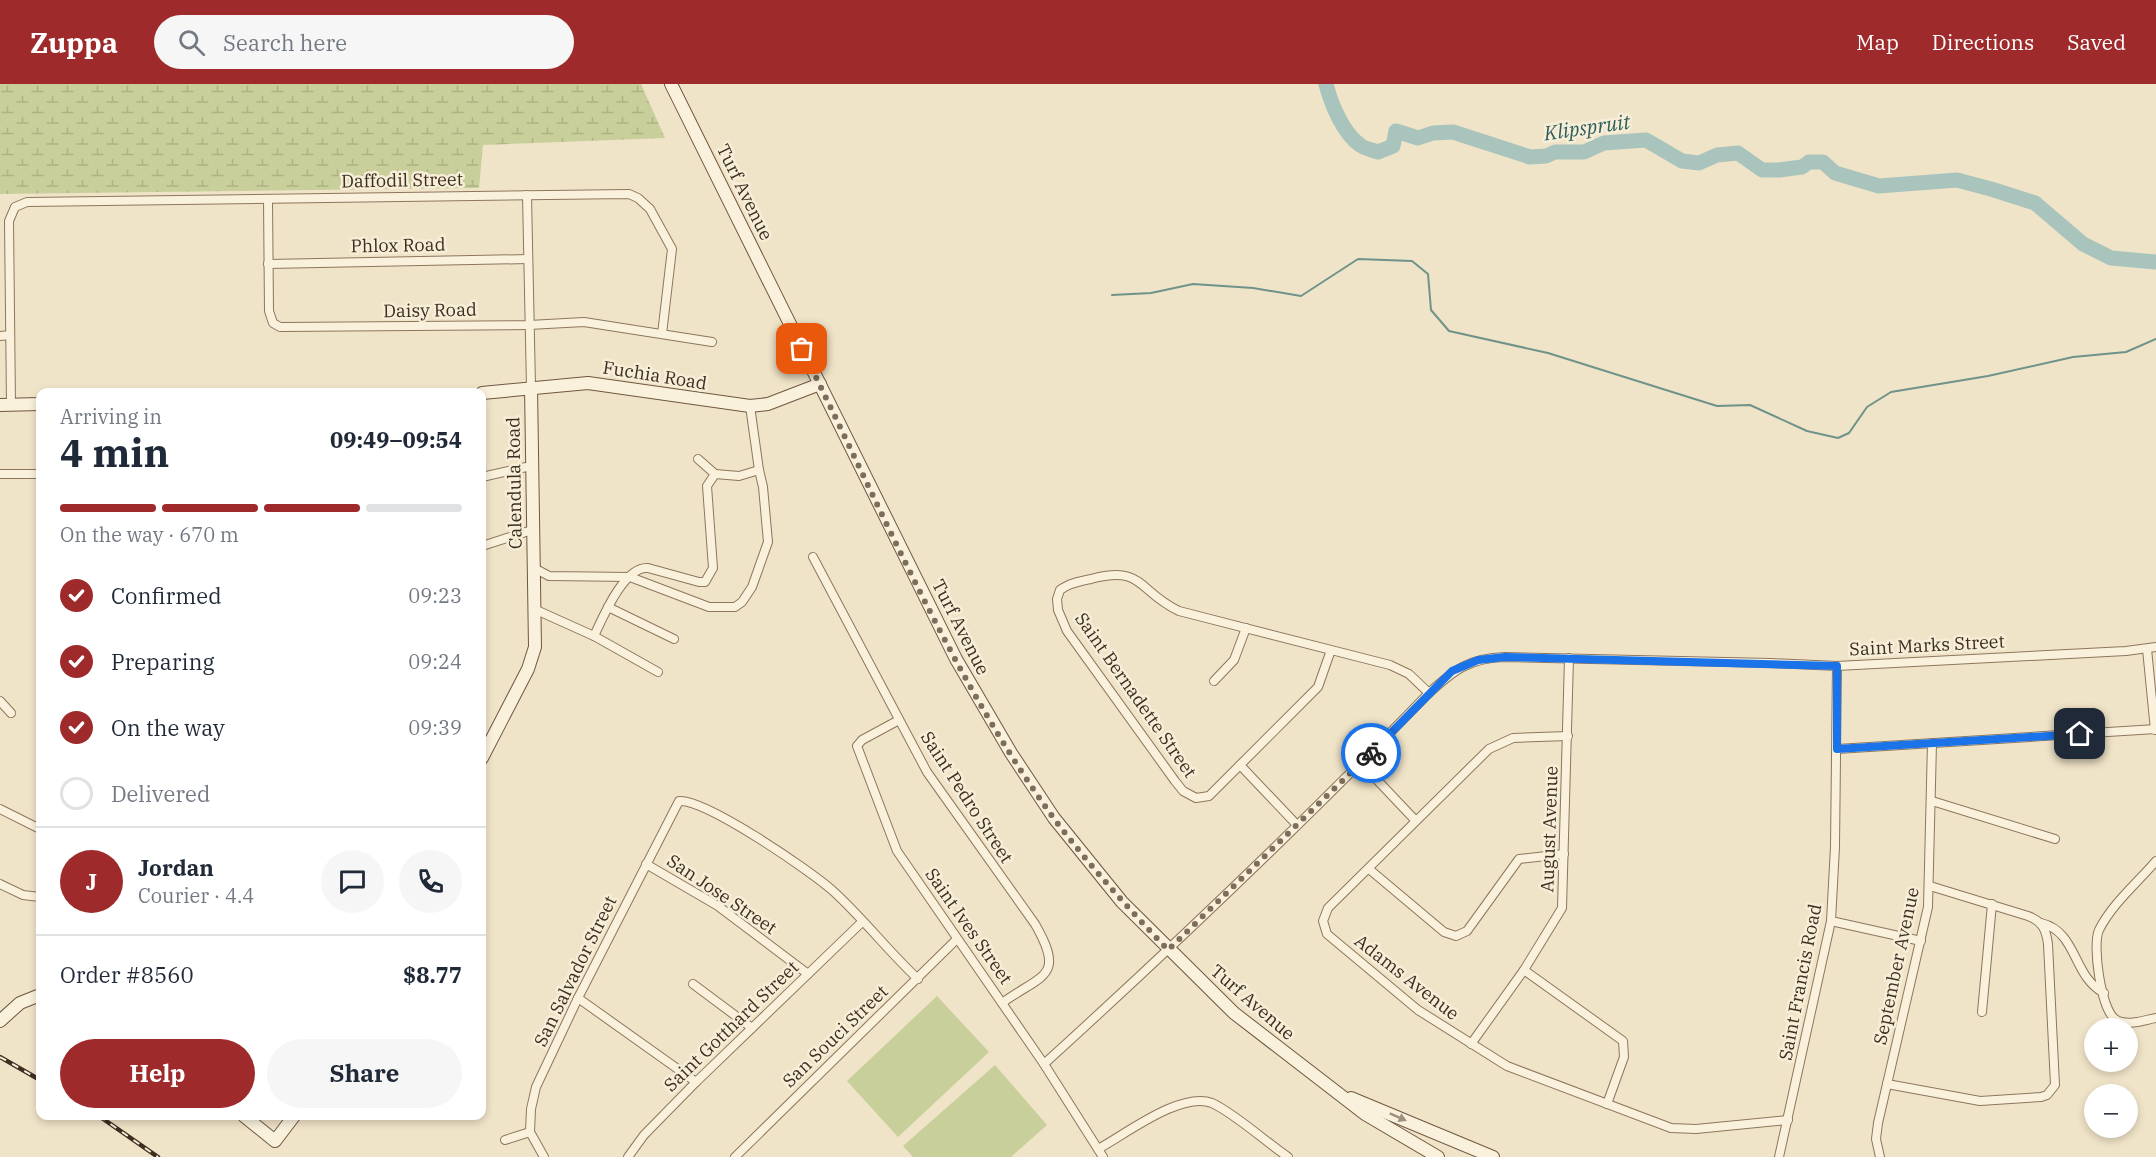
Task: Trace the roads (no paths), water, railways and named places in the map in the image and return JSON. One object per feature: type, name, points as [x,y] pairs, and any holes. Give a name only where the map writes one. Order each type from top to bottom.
[{"type":"main road","name":"Turf Avenue","points":[[671,84],[956,659],[1011,753],[1079,851],[1122,902],[1168,950],[1243,1021],[1307,1071],[1344,1095],[1365,1114],[1437,1157]]},
{"type":"main road","name":"Fuchia Road","points":[[486,393],[588,383],[750,406],[768,404],[820,384]]},
{"type":"main road","name":"Calendula Road","points":[[486,750],[534,654],[531,387]]},
{"type":"main road","points":[[5,404],[36,404]]},
{"type":"main road","points":[[0,1021],[20,1003],[36,997]]},
{"type":"main road","name":"Turf Avenue","points":[[1344,1095],[1493,1157]]},
{"type":"main road","points":[[249,1120],[275,1141],[291,1120]]},
{"type":"street","name":"Daffodil Street","points":[[4,270],[12,211],[19,204],[33,202],[623,194],[634,196],[646,205],[672,249],[662,334]]},
{"type":"street","name":"Calendula Road","points":[[527,195],[531,387]]},
{"type":"street","name":"Daisy Road","points":[[268,199],[270,316],[276,325],[284,328],[529,325],[584,322],[712,342]]},
{"type":"street","name":"Phlox Road","points":[[268,264],[528,259]]},
{"type":"street","points":[[4,270],[10,335],[5,404]]},
{"type":"street","points":[[0,336],[10,335]]},
{"type":"street","points":[[534,568],[549,576],[630,577],[709,607],[735,607],[742,602],[753,587],[768,542],[763,487],[750,406]]},
{"type":"street","points":[[698,459],[715,474],[739,476],[759,470]]},
{"type":"street","points":[[486,476],[531,466]]},
{"type":"street","points":[[0,474],[36,474]]},
{"type":"street","points":[[594,636],[608,607],[630,577],[638,570],[647,567],[699,582],[707,581],[713,568],[707,486],[715,474]]},
{"type":"street","points":[[486,545],[532,530]]},
{"type":"street","name":"Saint Pedro Street","points":[[813,557],[933,781],[1035,924],[1048,949],[1050,962],[1044,975],[1002,1003]]},
{"type":"street","name":"Saint Bernadette Street","points":[[1240,765],[1209,796],[1196,798],[1183,791],[1067,631],[1058,610],[1057,599],[1060,590],[1071,584],[1113,573],[1124,574],[1132,577],[1162,602],[1179,611],[1400,669],[1429,693]]},
{"type":"street","points":[[608,607],[674,639]]},
{"type":"street","points":[[534,609],[594,636],[658,672]]},
{"type":"street","points":[[1214,681],[1234,660],[1246,628]]},
{"type":"street","points":[[1837,749],[2155,730],[2151,648]]},
{"type":"street","name":"Saint Marks Street","points":[[1044,1064],[1168,950],[1361,763],[1452,671],[1478,660],[1505,657],[1569,658],[1837,666],[2151,648]]},
{"type":"street","points":[[1297,825],[1240,765],[1318,687],[1331,650]]},
{"type":"street","name":"August Avenue","points":[[1471,1044],[1524,970],[1562,908],[1569,658]]},
{"type":"street","name":"Saint Francis Road","points":[[1779,1157],[1831,921],[1837,749],[1837,666]]},
{"type":"street","points":[[0,701],[12,713]]},
{"type":"street","name":"Saint Ives Street","points":[[899,720],[859,741],[857,750],[897,851],[1044,1064],[1101,1153]]},
{"type":"street","name":"Adams Avenue","points":[[1568,736],[1513,738],[1500,741],[1489,749],[1328,908],[1323,921],[1327,934],[1396,994],[1471,1044],[1523,1073],[1658,1125],[1682,1129],[1788,1120]]},
{"type":"street","name":"September Avenue","points":[[1880,1157],[1876,1139],[1921,941],[1930,886],[1932,743]]},
{"type":"street","points":[[1361,763],[1415,820]]},
{"type":"street","name":"San Salvador Street","points":[[530,1132],[534,1094],[578,998],[677,803],[688,801],[697,804],[753,836],[823,883],[862,922]]},
{"type":"street","points":[[1932,801],[2055,839]]},
{"type":"street","points":[[0,809],[36,827]]},
{"type":"street","points":[[1369,869],[1444,932],[1456,936],[1467,931],[1518,859],[1564,854]]},
{"type":"street","points":[[2156,861],[2099,930],[2096,955],[2109,1010],[2117,1020],[2130,1022],[2156,1018]]},
{"type":"street","name":"San Jose Street","points":[[646,864],[718,906],[808,974]]},
{"type":"street","points":[[0,884],[22,895],[36,897]]},
{"type":"street","points":[[1930,886],[1992,904],[2055,927],[2070,943],[2088,980],[2104,993]]},
{"type":"street","points":[[1982,1012],[1992,904]]},
{"type":"street","points":[[1831,921],[1921,941]]},
{"type":"street","points":[[862,922],[918,979]]},
{"type":"street","name":"Saint Gotthard Street","points":[[628,1157],[644,1135],[696,1082],[862,922]]},
{"type":"street","points":[[1887,1084],[1980,1101],[2047,1095],[2056,1078],[2048,944],[2041,923]]},
{"type":"street","name":"San Souci Street","points":[[735,1157],[957,939]]},
{"type":"street","points":[[1524,970],[1623,1041],[1624,1057],[1606,1104]]},
{"type":"street","points":[[693,984],[752,1028]]},
{"type":"street","points":[[578,998],[696,1082]]},
{"type":"street","points":[[1101,1153],[1177,1105],[1195,1100],[1215,1105],[1288,1157]]},
{"type":"street","points":[[505,1140],[530,1132],[544,1157]]},
{"type":"waterway","name":"Klipspruit","points":[[1326,84],[1334,109],[1348,133],[1362,146],[1378,152],[1393,146],[1396,131],[1418,138],[1433,133],[1453,132],[1530,157],[1546,156],[1555,152],[1584,152],[1604,143],[1646,140],[1682,161],[1699,163],[1717,155],[1738,153],[1762,170],[1802,167],[1809,162],[1823,162],[1835,173],[1879,186],[1957,180],[2035,203],[2083,244],[2111,258],[2156,262]]},
{"type":"waterway","points":[[1112,295],[1151,293],[1193,284],[1253,288],[1301,296],[1358,259],[1412,261],[1428,274],[1431,310],[1449,331],[1548,353],[1717,406],[1750,405],[1807,431],[1838,438],[1849,433],[1867,407],[1891,392],[1988,376],[2073,357],[2126,352],[2156,339]]},
{"type":"railway","points":[[0,1057],[36,1078]]},
{"type":"railway","points":[[105,1120],[158,1157]]}]
